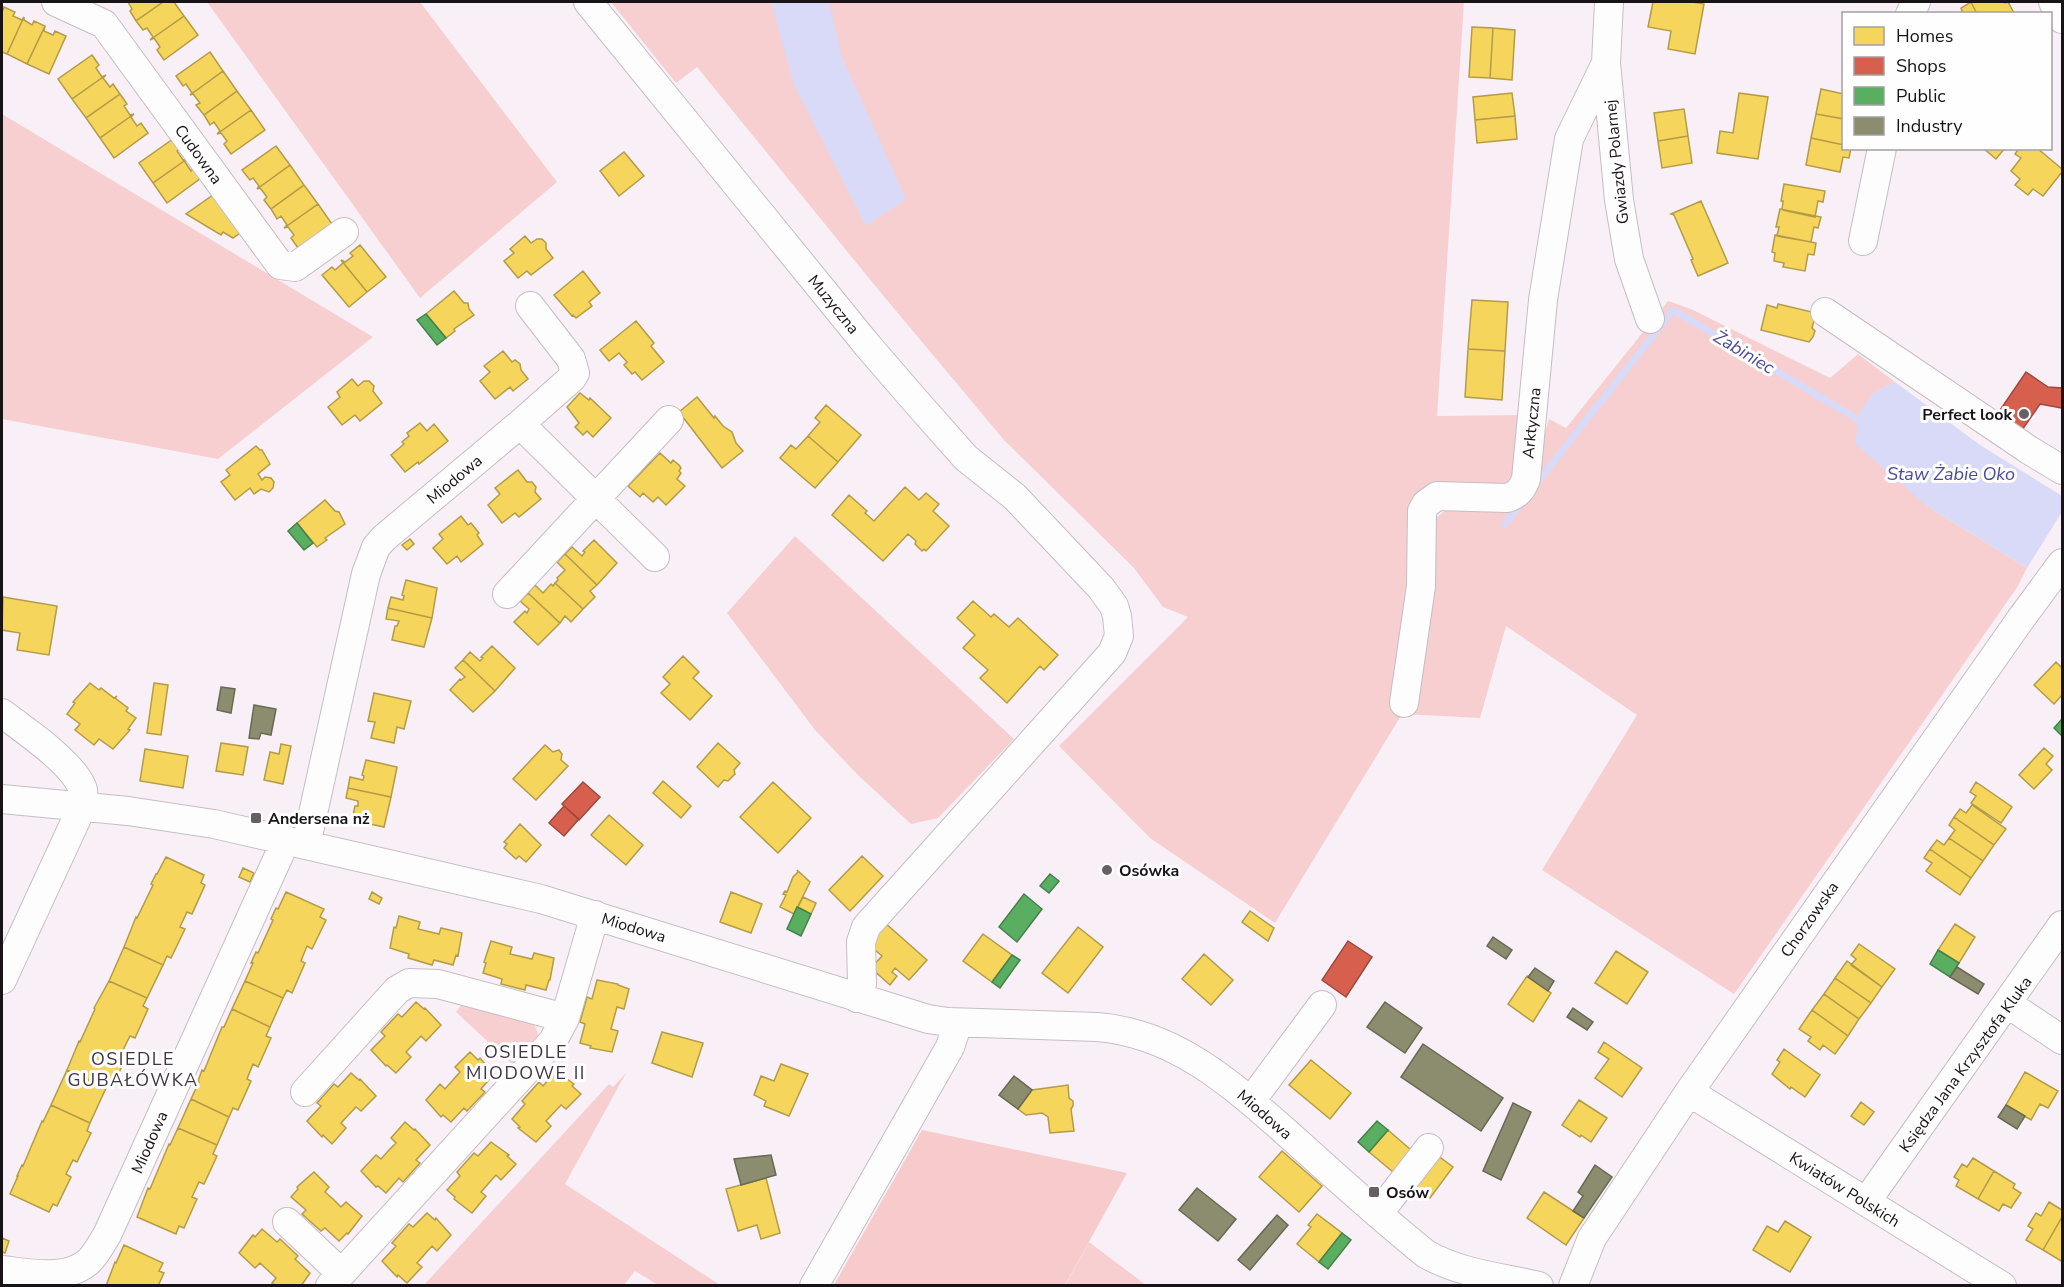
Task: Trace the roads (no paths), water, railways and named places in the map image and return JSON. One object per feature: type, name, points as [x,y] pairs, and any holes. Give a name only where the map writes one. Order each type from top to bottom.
[{"type":"street","name":"Cudowna","points":[[56,2],[104,24],[280,266],[295,267],[344,232]]},
{"type":"street","name":"Muzyczna","points":[[588,2],[919,405],[966,458],[1015,497],[1101,588],[1114,606],[1117,616],[1119,636],[1112,653],[867,927],[861,942],[862,984],[857,998]]},
{"type":"street","name":"Gwiazdy Polarnej","points":[[1609,2],[1606,63],[1619,200],[1629,260],[1650,319]]},
{"type":"street","points":[[2053,2],[2062,19]]},
{"type":"street","name":"Arktyczna","points":[[1404,703],[1421,586],[1422,511],[1426,504],[1437,496],[1507,498],[1515,496],[1522,489],[1526,479],[1543,300],[1569,139],[1606,63]]},
{"type":"street","points":[[1863,241],[1882,150]]},
{"type":"street","name":"Miodowa","points":[[2,1270],[48,1274],[64,1272],[77,1269],[97,1252],[289,850],[366,574],[376,547],[396,527],[520,424],[575,373],[571,359],[530,306]]},
{"type":"street","points":[[1825,312],[2062,470]]},
{"type":"street","points":[[507,594],[669,420]]},
{"type":"street","points":[[520,424],[655,557]]},
{"type":"street","name":"Chorzowska","points":[[1573,1286],[1592,1238],[1689,1092],[2062,563]]},
{"type":"street","points":[[2,713],[75,775],[82,785],[84,794],[82,807],[2,980]]},
{"type":"street","name":"Miodowa","points":[[2,799],[186,819],[289,850],[541,899],[920,1018],[958,1023],[1053,1024],[1124,1031],[1162,1043],[1195,1059],[1219,1075],[1426,1254],[1453,1267],[1496,1281],[1539,1286]]},
{"type":"street","points":[[287,1222],[336,1279],[554,1041],[565,1018],[595,915]]},
{"type":"street","name":"Księdza Jana Krzysztofa Kluka","points":[[1866,1202],[2062,926]]},
{"type":"street","points":[[304,1092],[397,990],[409,983],[438,984],[565,1018]]},
{"type":"street","points":[[2008,1004],[2062,1040]]},
{"type":"street","points":[[1251,1101],[1322,1005]]},
{"type":"street","points":[[814,1286],[950,1047],[958,1023]]},
{"type":"street","name":"Kwiatów Polskich","points":[[1689,1092],[2002,1286]]},
{"type":"street","points":[[1378,1214],[1429,1148]]},
{"type":"street","points":[[1426,1254],[1467,1286]]},
{"type":"water","points":[[771,2],[829,2],[842,57],[906,199],[866,226],[794,85]]},
{"type":"water","name":"Staw Żabie Oko","points":[[1895,382],[1980,445],[2062,496],[2062,512],[2027,568],[1927,506],[1855,444],[1859,413],[1873,393]]},
{"type":"waterway","name":"Żabiniec","points":[[1536,484],[1673,310],[1866,424]]},
{"type":"waterway","name":"Żabiniec","points":[[1505,524],[1520,505]]},
{"type":"place","name":"Perfect look","points":[[2024,414]]},
{"type":"place","name":"Andersena nż","points":[[256,818]]},
{"type":"place","name":"Osówka","points":[[1107,870]]},
{"type":"place","name":"Osów","points":[[1374,1192]]},
{"type":"district","name":"OSIEDLE MIODOWE II","points":[[526,1062]]},
{"type":"district","name":"OSIEDLE GUBAŁÓWKA","points":[[133,1069]]}]
